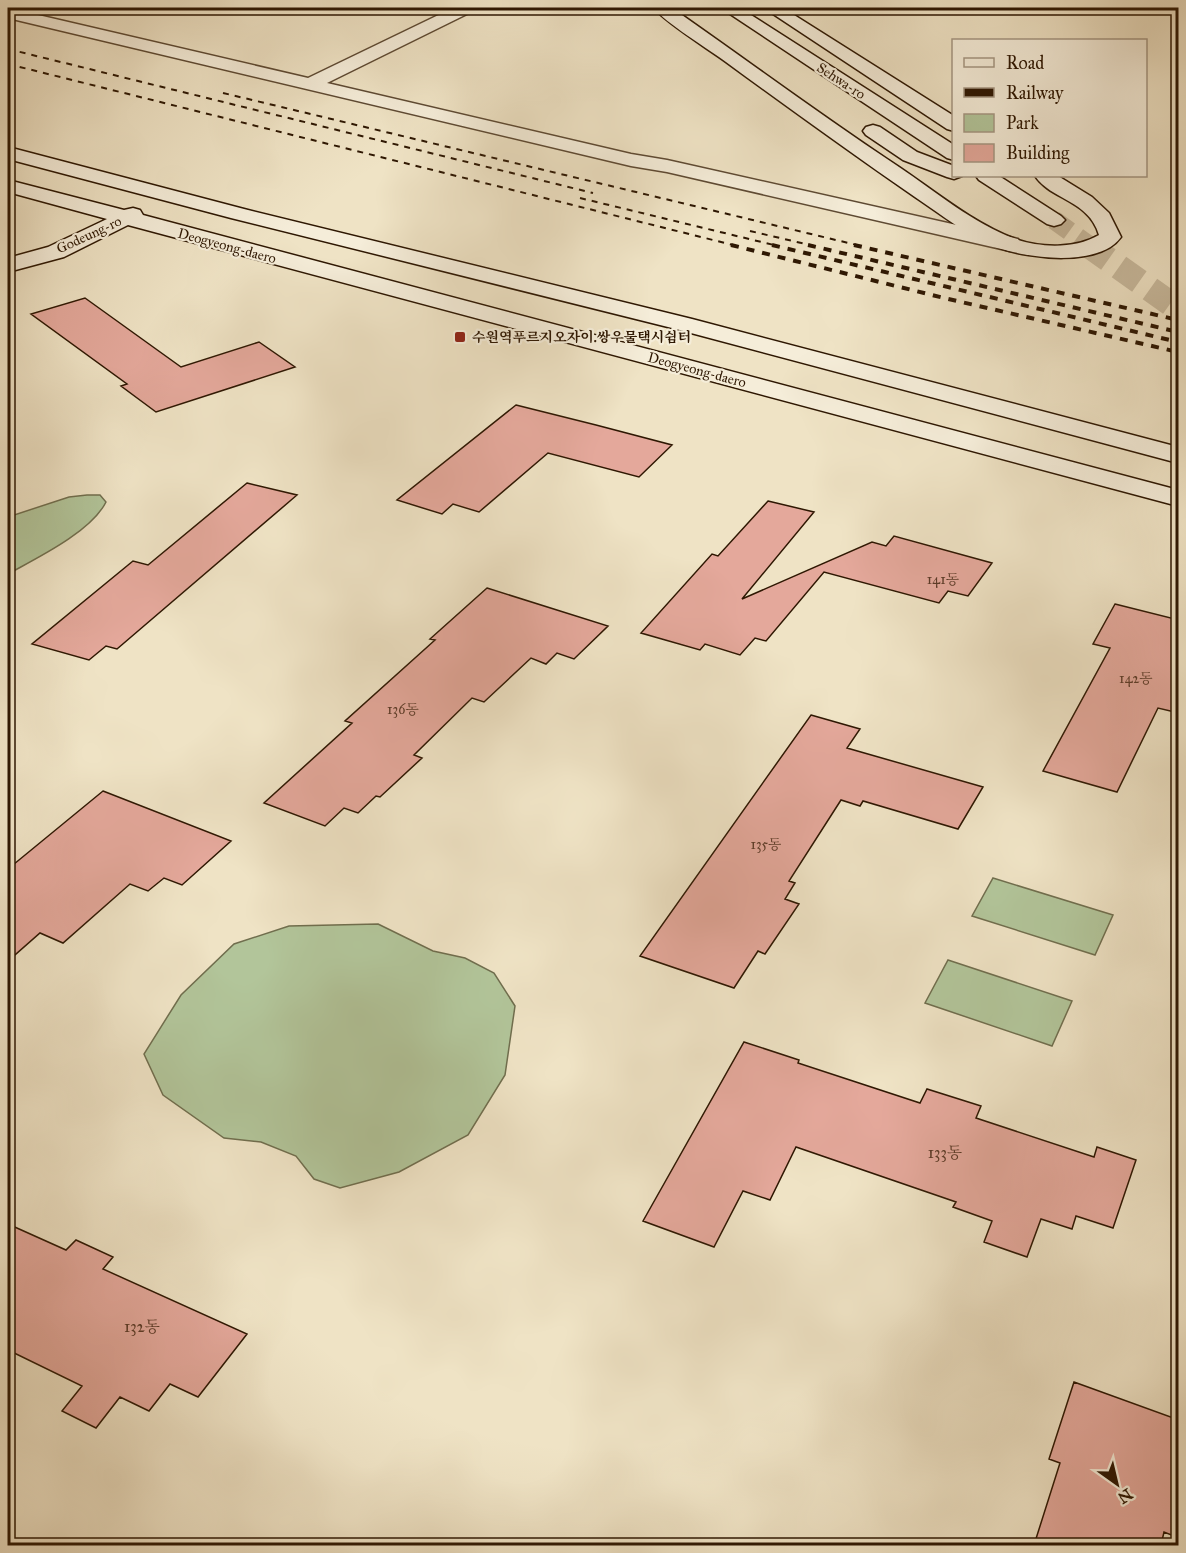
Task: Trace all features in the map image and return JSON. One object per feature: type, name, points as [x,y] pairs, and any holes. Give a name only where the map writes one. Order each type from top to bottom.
[{"type":"main road","points":[[308,85],[465,8]]},
{"type":"main road","points":[[662,8],[876,161],[980,231],[1010,244]]},
{"type":"main road","points":[[686,8],[764,59]]},
{"type":"main road","name":"Sehwa-ro","points":[[729,8],[952,153]]},
{"type":"main road","points":[[772,8],[952,124]]},
{"type":"main road","points":[[789,8],[952,112]]},
{"type":"main road","points":[[8,13],[631,160],[667,166],[1010,244],[1048,251],[1075,251],[1098,246],[1110,237],[1108,225],[1097,213],[1046,177]]},
{"type":"main road","points":[[861,124],[910,156],[952,172]]},
{"type":"main road","name":"Deogyeong-daero","points":[[8,153],[167,196],[684,324],[1179,455]]},
{"type":"main road","points":[[963,177],[1025,201]]},
{"type":"main road","points":[[988,177],[1054,220]]},
{"type":"main road","points":[[1007,177],[1025,201]]},
{"type":"main road","name":"Deogyeong-daero","points":[[8,186],[1179,498]]},
{"type":"main road","name":"Godeung-ro","points":[[8,265],[56,252],[167,196]]},
{"type":"green space","points":[[100,495],[106,502],[88,524],[48,552],[8,574],[8,517],[69,497]]},
{"type":"green space","points":[[993,878],[1113,915],[1095,955],[972,916]]},
{"type":"green space","points":[[378,924],[433,951],[465,958],[494,973],[515,1006],[505,1075],[468,1135],[399,1172],[340,1188],[314,1179],[296,1156],[261,1142],[224,1138],[163,1095],[144,1054],[181,995],[234,944],[289,926]]},
{"type":"green space","points":[[948,960],[1072,1001],[1052,1046],[925,1003]]},
{"type":"building","points":[[85,298],[181,367],[259,342],[295,367],[156,412],[121,386],[127,384],[31,314]]},
{"type":"building","points":[[516,405],[672,445],[639,477],[548,453],[479,512],[453,504],[442,514],[397,500]]},
{"type":"building","points":[[247,483],[297,495],[117,649],[106,646],[89,660],[32,644],[133,561],[148,565]]},
{"type":"building","points":[[768,501],[814,512],[742,599],[872,542],[886,546],[894,536],[992,563],[968,596],[948,591],[939,603],[824,572],[766,641],[755,638],[740,655],[705,644],[700,650],[641,633],[712,554],[718,556]]},
{"type":"building","points":[[487,588],[608,626],[574,659],[557,653],[546,664],[531,658],[484,702],[472,698],[414,755],[422,758],[380,797],[376,796],[358,813],[344,808],[325,826],[264,803],[352,723],[345,721],[435,640],[430,639]]},
{"type":"building","points":[[1115,604],[1179,620],[1179,713],[1158,708],[1117,792],[1043,771],[1110,648],[1093,644]]},
{"type":"building","points":[[811,715],[860,729],[847,748],[983,787],[958,829],[863,801],[860,806],[841,800],[789,881],[795,883],[785,899],[799,904],[765,954],[758,951],[734,988],[640,956]]},
{"type":"building","points":[[103,791],[231,841],[182,885],[164,878],[148,891],[130,884],[63,943],[40,933],[8,961],[8,869]]},
{"type":"building","points":[[744,1042],[799,1060],[798,1063],[920,1103],[927,1089],[981,1106],[976,1118],[1094,1157],[1097,1147],[1136,1160],[1113,1228],[1076,1216],[1072,1229],[1041,1219],[1027,1257],[984,1242],[992,1221],[953,1207],[956,1202],[796,1147],[770,1200],[743,1191],[714,1247],[643,1221]]},
{"type":"building","points":[[8,1224],[66,1250],[76,1240],[113,1257],[103,1269],[247,1334],[198,1397],[170,1384],[149,1411],[120,1397],[96,1428],[62,1411],[82,1386],[8,1350]]},
{"type":"building","points":[[1074,1382],[1179,1420],[1179,1538],[1164,1532],[1161,1545],[1034,1545],[1060,1463],[1049,1459]]},
{"type":"tunnel","points":[[1054,220],[1090,246]]},
{"type":"tunnel","points":[[1088,245],[1178,309]]},
{"type":"railway","points":[[8,49],[593,193]]},
{"type":"railway","points":[[8,64],[737,246]]},
{"type":"railway","points":[[223,93],[861,246]]},
{"type":"railway","points":[[580,198],[778,246]]},
{"type":"railway","points":[[750,231],[814,246]]},
{"type":"railway","points":[[731,245],[944,298],[1178,352]]},
{"type":"railway","points":[[772,245],[1178,342]]},
{"type":"railway","points":[[808,245],[1178,332]]},
{"type":"railway","points":[[854,245],[1178,320]]},
{"type":"place","name":"수원역푸르지오자이.쌍우물택시쉼터","points":[[460,337]]}]
